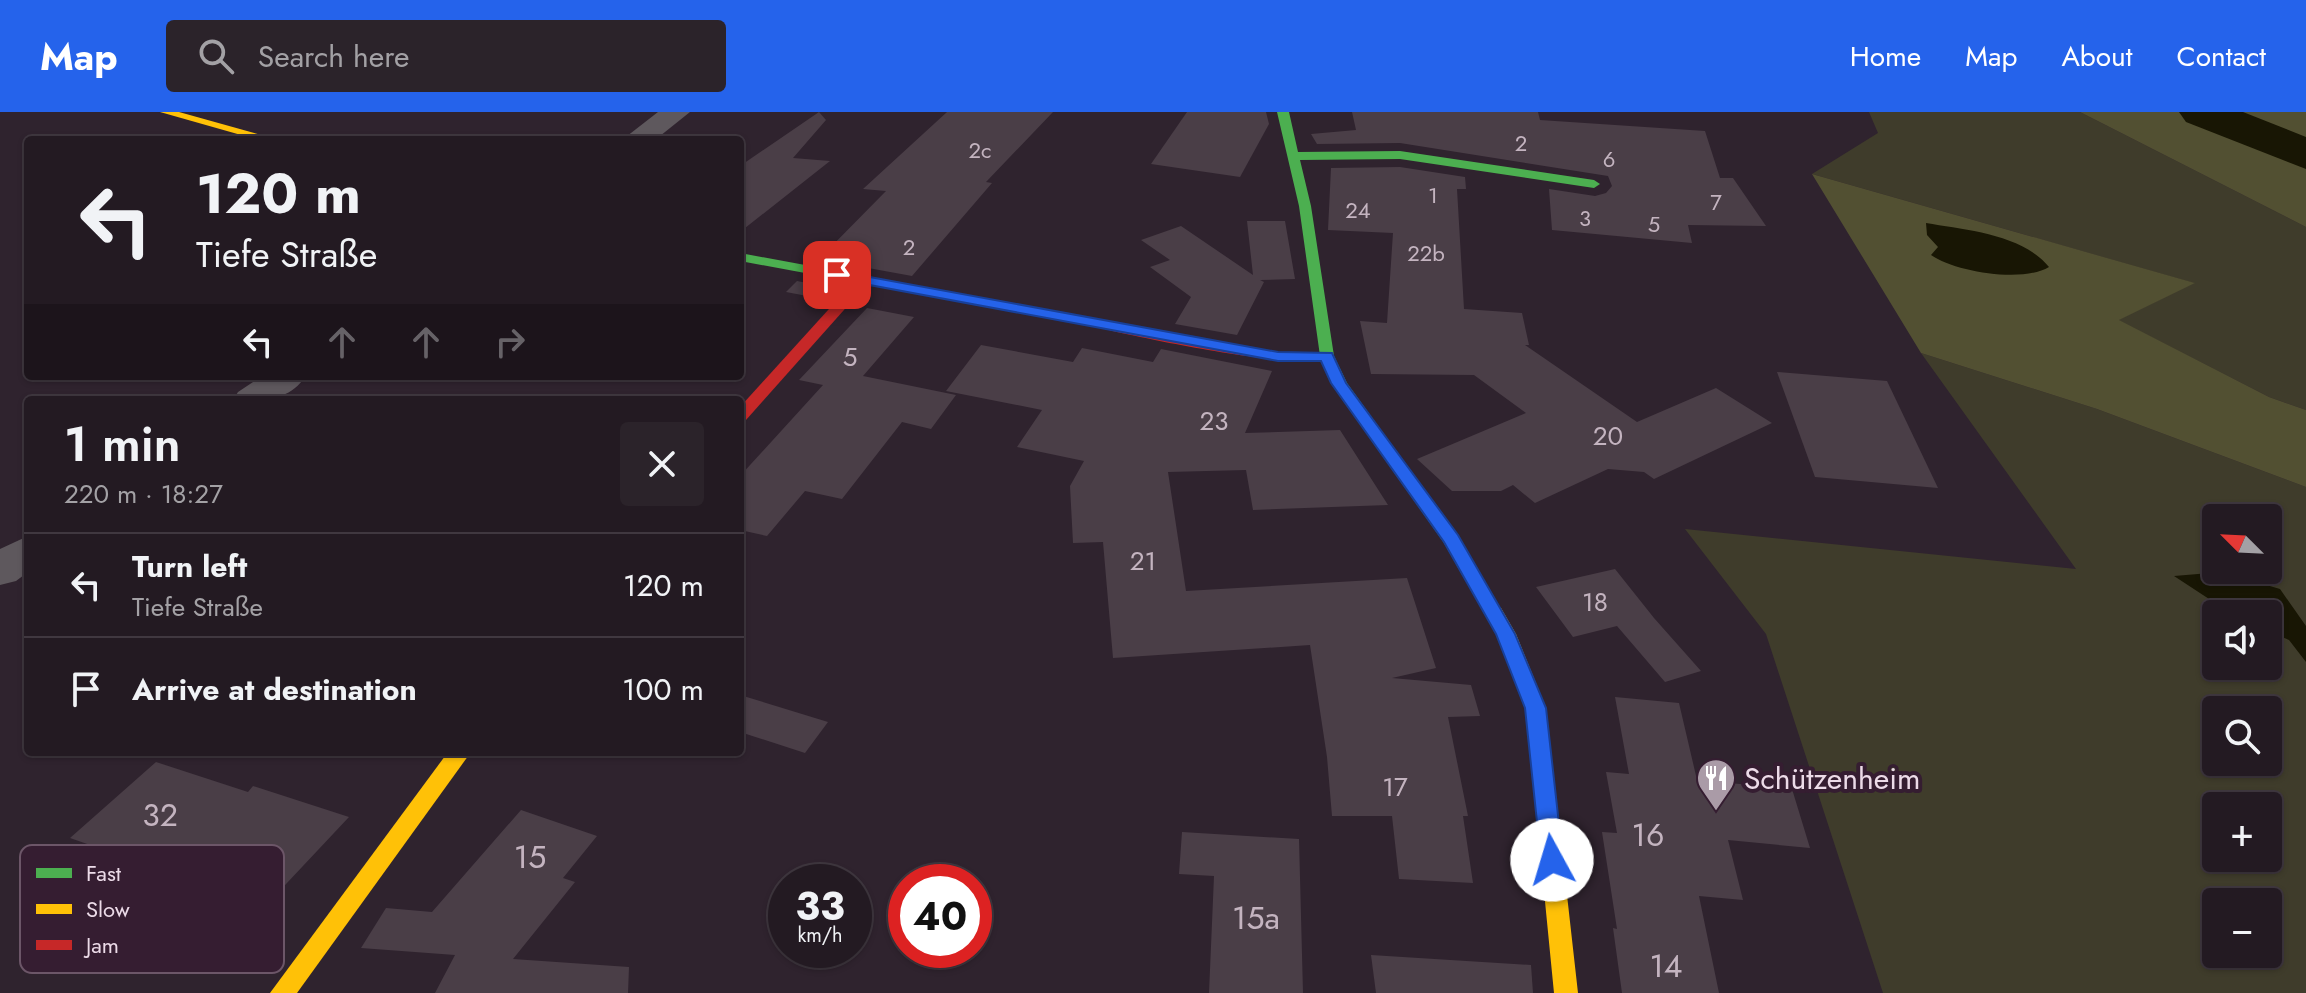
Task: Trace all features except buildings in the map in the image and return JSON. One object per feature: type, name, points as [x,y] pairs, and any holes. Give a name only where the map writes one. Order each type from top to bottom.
[{"type":"street","points":[[166,112],[258,136]]},
{"type":"street","points":[[642,136],[676,112]]},
{"type":"street","points":[[1283,112],[1296,156],[1327,356],[1339,383],[1451,540],[1506,634],[1536,708],[1566,993]]},
{"type":"street","points":[[1296,156],[1400,155],[1594,184]]},
{"type":"street","points":[[744,258],[1278,357],[1327,356]]},
{"type":"street","points":[[744,413],[863,280]]},
{"type":"street","points":[[258,396],[281,380]]},
{"type":"street","points":[[0,570],[24,554]]},
{"type":"street","points":[[282,993],[457,756]]},
{"type":"shaded area","points":[[1869,112],[2080,112],[2306,227],[2306,410],[2269,397],[2118,320],[2194,283],[1812,174],[1878,133]]},
{"type":"shaded area","points":[[2080,112],[2306,112],[2306,227]]},
{"type":"shaded area","points":[[1812,174],[2195,283],[2119,320],[2269,397],[2306,410],[2306,487],[2097,409],[1921,353]]},
{"type":"shaded area","points":[[1926,223],[2009,240],[2038,256],[2049,267],[2037,272],[2007,275],[1972,270],[1942,261],[1931,255],[1938,247],[1927,235]]},
{"type":"shaded area","points":[[1921,353],[2097,409],[2306,487],[2306,993],[1883,993],[1766,634],[1685,529],[2076,569]]},
{"type":"shaded area","points":[[2202,574],[2202,584],[2263,584],[2280,589],[2306,626],[2306,662],[2289,640],[2282,637],[2282,600],[2211,600],[2174,576]]},
{"type":"waterway","points":[[2202,112],[2306,154]]},
{"type":"traffic: fast","points":[[1283,112],[1305,206],[1327,356],[1339,383],[1451,540],[1494,613]]},
{"type":"traffic: fast","points":[[1296,156],[1400,155],[1594,184]]},
{"type":"traffic: fast","points":[[744,258],[1101,324]]},
{"type":"traffic: slow","points":[[166,112],[258,136]]},
{"type":"traffic: slow","points":[[1494,613],[1506,634],[1536,708],[1566,993]]},
{"type":"traffic: slow","points":[[282,993],[457,756]]},
{"type":"traffic: jam","points":[[744,413],[863,280]]},
{"type":"traffic: jam","points":[[1101,324],[1278,357],[1327,356]]},
{"type":"place","name":"Schützenheim","points":[[1716,812]]},
{"type":"route","points":[[837,275],[1278,357],[1327,356],[1339,383],[1451,540],[1506,634],[1536,708],[1552,860]]}]
